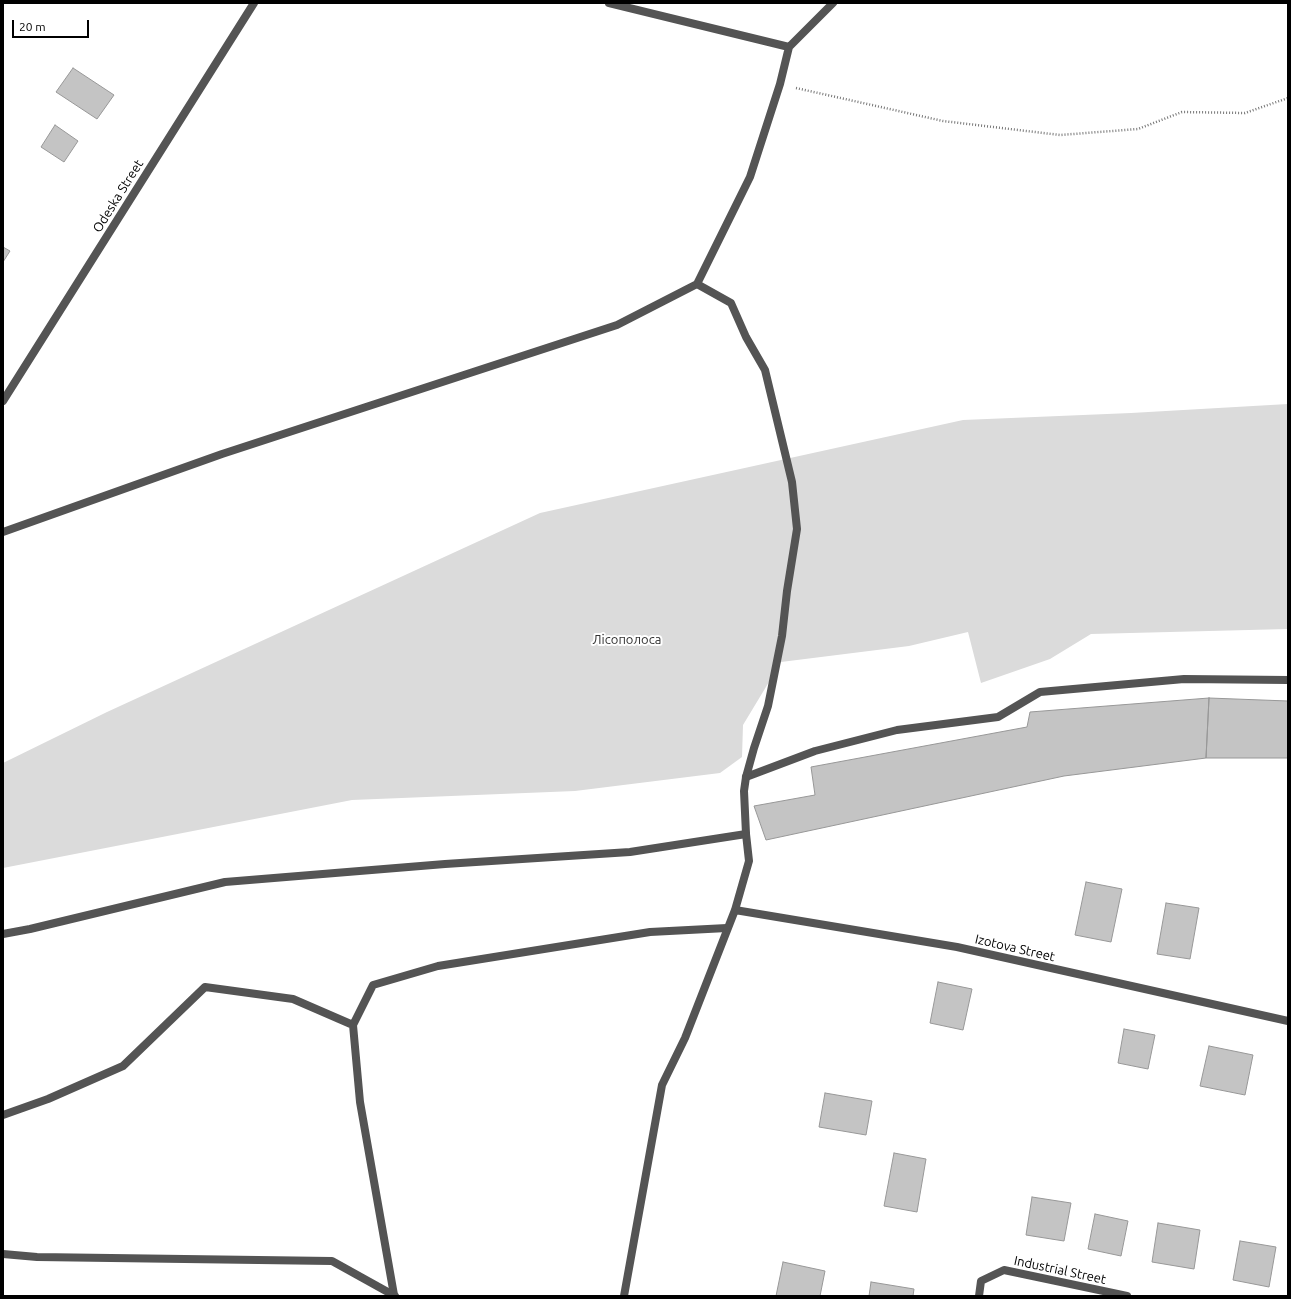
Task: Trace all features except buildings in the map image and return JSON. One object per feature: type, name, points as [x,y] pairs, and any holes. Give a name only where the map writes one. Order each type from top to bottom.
[{"type":"street","name":"Odeska Street","points":[[3,401],[254,3]]},
{"type":"street","points":[[609,3],[789,47]]},
{"type":"street","points":[[3,532],[222,454],[617,325],[697,284],[750,177],[780,84],[789,47],[832,3]]},
{"type":"street","points":[[624,1296],[662,1085],[685,1038],[735,910],[749,861],[744,790],[754,748],[768,706],[782,636],[787,591],[797,529],[792,482],[764,370],[746,337],[731,303],[697,284]]},
{"type":"street","points":[[746,778],[815,751],[897,730],[998,717],[1040,692],[1184,678],[1288,680]]},
{"type":"street","points":[[3,934],[30,929],[225,882],[444,864],[630,852],[746,834]]},
{"type":"street","name":"Izotova Street","points":[[735,910],[957,947],[1288,1021]]},
{"type":"street","points":[[394,1296],[360,1102],[353,1025],[373,985],[438,966],[650,932],[728,928]]},
{"type":"street","points":[[3,1115],[48,1099],[123,1066],[205,987],[293,1000],[353,1025]]},
{"type":"street","points":[[3,1254],[45,1257],[332,1261],[394,1296]]},
{"type":"street","name":"Industrial Street","points":[[979,1296],[981,1281],[1004,1270],[1127,1296]]},
{"type":"path","points":[[780,84],[943,121],[1060,135],[1138,129],[1182,112],[1245,113],[1288,98]]},
{"type":"green space","name":"Лісополоса","points":[[1288,404],[1288,629],[1091,634],[1050,659],[981,683],[968,632],[909,646],[781,662],[743,725],[742,757],[720,773],[575,791],[352,800],[3,868],[3,763],[107,712],[540,513],[963,420],[1131,413]]}]
